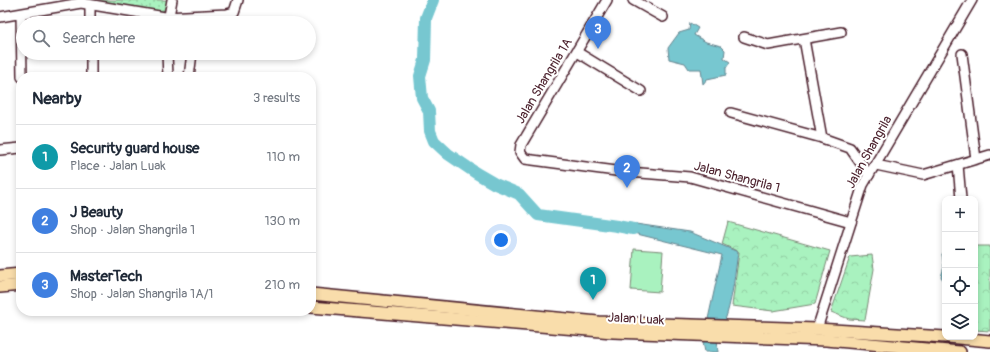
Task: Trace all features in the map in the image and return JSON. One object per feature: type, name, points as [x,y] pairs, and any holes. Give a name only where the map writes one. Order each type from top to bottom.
[{"type":"main road","points":[[0,276],[16,274]]},
{"type":"main road","points":[[0,287],[16,285]]},
{"type":"main road","name":"Jalan Luak","points":[[316,294],[687,331]]},
{"type":"main road","name":"Jalan Luak","points":[[316,307],[613,332],[735,332],[817,329],[942,337]]},
{"type":"main road","name":"Jalan Luak","points":[[735,332],[960,352]]},
{"type":"main road","name":"Jalan Luak","points":[[978,340],[990,341]]},
{"type":"street","points":[[168,16],[172,0]]},
{"type":"street","points":[[215,16],[234,12],[238,0]]},
{"type":"street","name":"Jalan Shangrila 1A","points":[[521,155],[521,145],[577,52],[606,0]]},
{"type":"street","points":[[633,0],[663,17]]},
{"type":"street","name":"Jalan Shangrila","points":[[817,329],[861,190],[972,0]]},
{"type":"street","points":[[0,17],[81,3],[90,6],[149,16]]},
{"type":"street","points":[[90,6],[90,16]]},
{"type":"street","points":[[744,37],[768,45],[841,32]]},
{"type":"street","points":[[804,39],[822,138]]},
{"type":"street","points":[[577,52],[641,91]]},
{"type":"street","points":[[962,54],[976,159]]},
{"type":"street","points":[[22,60],[22,72]]},
{"type":"street","points":[[91,60],[91,72]]},
{"type":"street","points":[[167,60],[168,72]]},
{"type":"street","points":[[190,72],[191,60]]},
{"type":"street","points":[[731,113],[822,138],[850,148],[869,175]]},
{"type":"street","points":[[0,150],[16,148]]},
{"type":"street","name":"Jalan Shangrila 1","points":[[521,155],[525,159],[616,171],[690,177],[851,222]]},
{"type":"street","points":[[876,165],[923,175],[990,155]]},
{"type":"street","points":[[958,165],[961,196]]},
{"type":"green space","points":[[90,0],[168,0],[163,12],[95,3]]},
{"type":"green space","points":[[728,222],[830,251],[815,304],[773,311],[732,306],[739,252],[722,244]]},
{"type":"green space","points":[[978,246],[990,246],[990,331],[978,330]]},
{"type":"green space","points":[[634,249],[663,251],[660,292],[631,290]]},
{"type":"green space","points":[[872,255],[874,269],[865,320],[849,319],[831,312],[850,257]]},
{"type":"water","points":[[690,23],[698,28],[694,35],[706,42],[721,46],[725,50],[724,58],[730,62],[726,68],[726,75],[707,79],[703,84],[701,69],[689,69],[685,63],[669,59],[668,48],[679,33],[689,30]]},
{"type":"water","points":[[629,223],[690,232],[738,252],[731,299],[718,337],[718,352],[705,352],[703,342],[722,255],[637,234],[617,226]]},
{"type":"waterway","points":[[433,0],[426,18],[425,60],[420,76],[422,98],[429,111],[430,131],[434,141],[448,154],[476,173],[495,184],[519,194],[538,215],[633,229]]},
{"type":"place","name":"MasterTech","points":[[598,49]]},
{"type":"place","name":"J Beauty","points":[[627,188]]},
{"type":"place","name":"Security guard house","points":[[593,300]]}]
